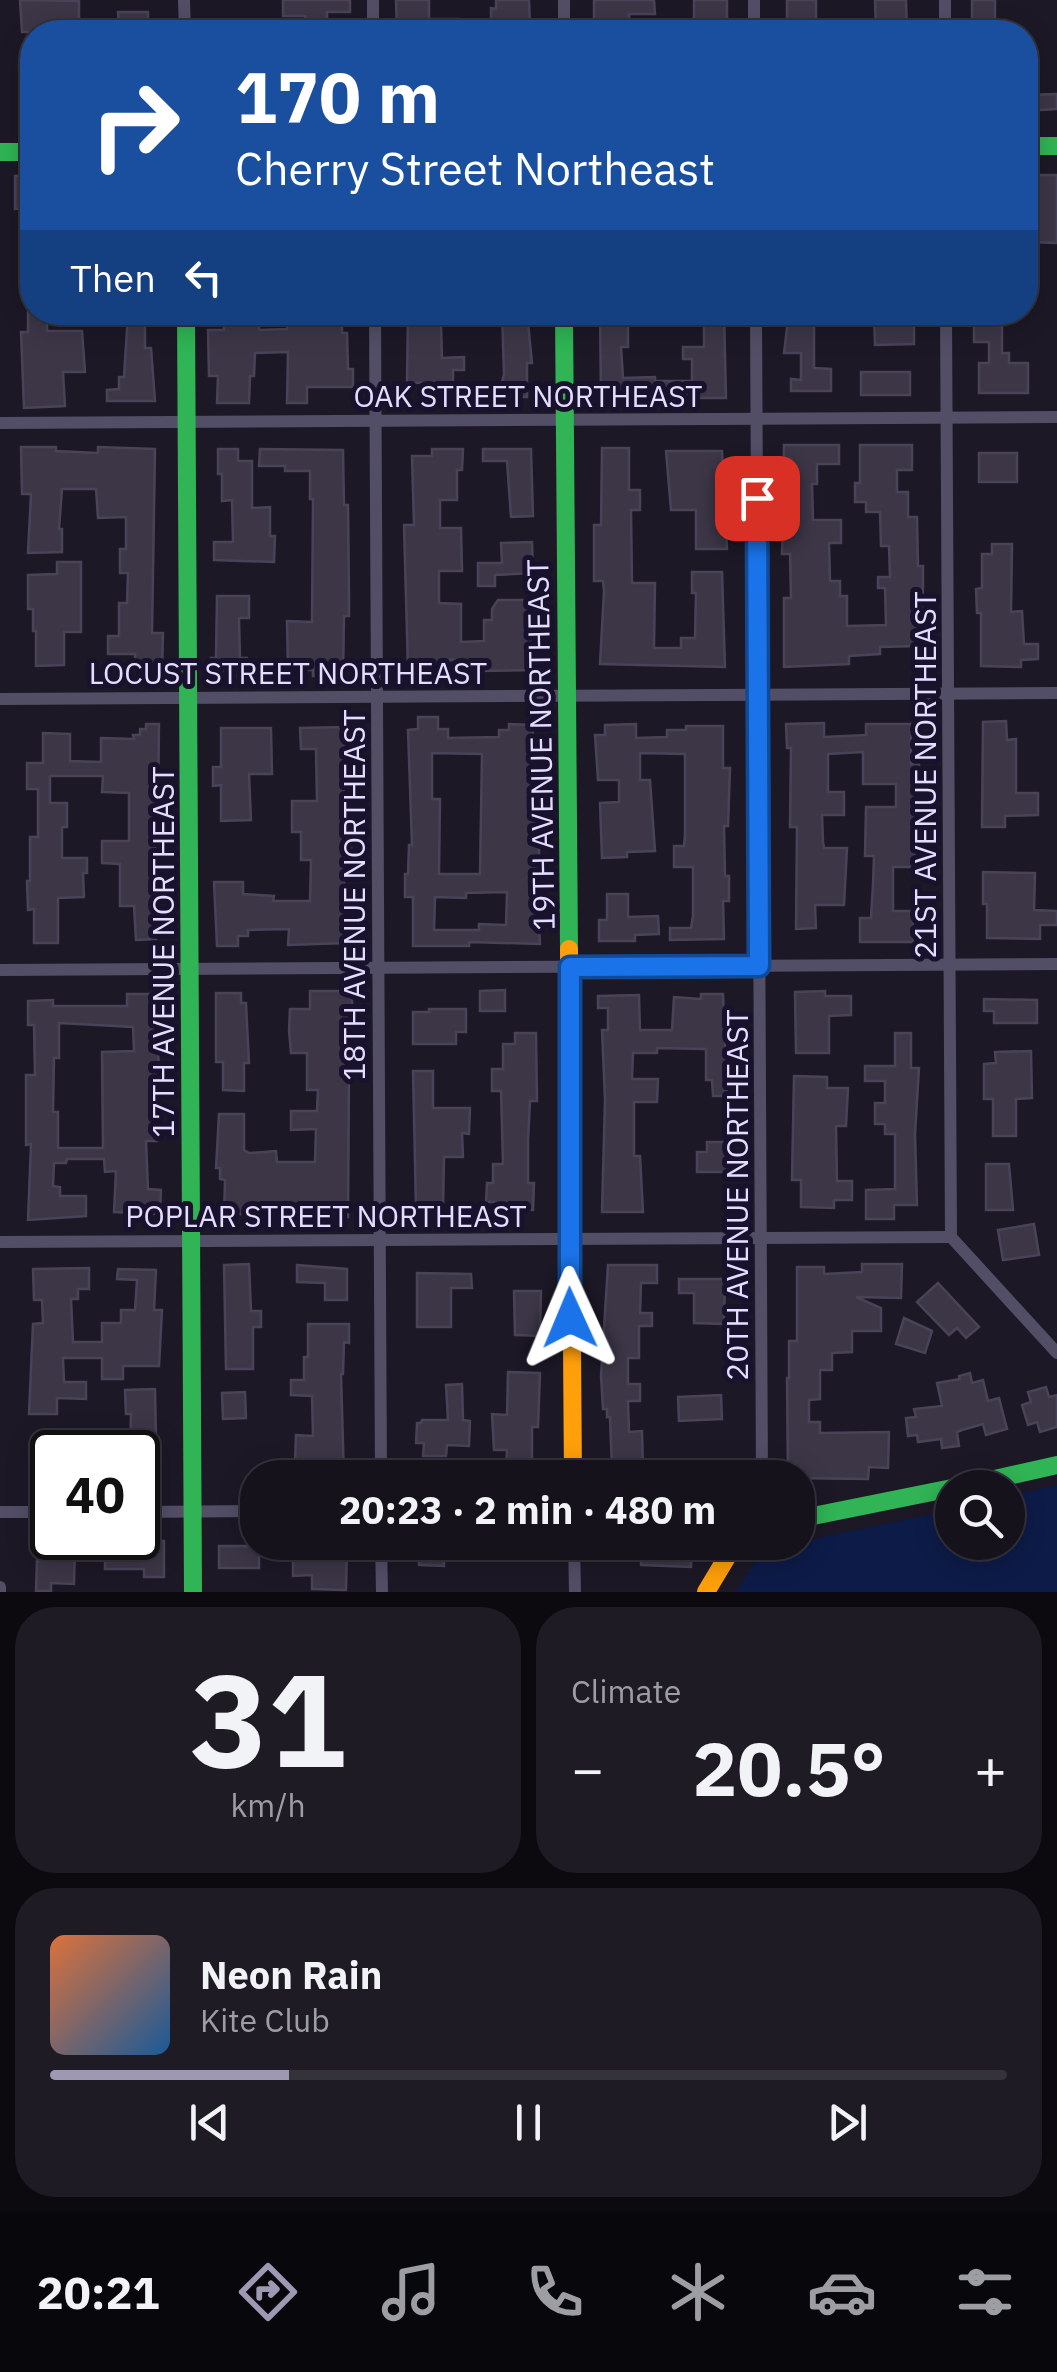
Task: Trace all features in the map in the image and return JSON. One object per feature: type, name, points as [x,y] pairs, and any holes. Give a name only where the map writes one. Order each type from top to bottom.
[{"type":"street","name":"17TH AVENUE NORTHEAST","points":[[186,325],[193,1592]]},
{"type":"street","name":"18TH AVENUE NORTHEAST","points":[[375,325],[381,1460]]},
{"type":"street","name":"19TH AVENUE NORTHEAST","points":[[564,325],[573,1460]]},
{"type":"street","name":"20TH AVENUE NORTHEAST","points":[[756,325],[762,1460]]},
{"type":"street","name":"21ST AVENUE NORTHEAST","points":[[946,325],[952,1237]]},
{"type":"street","name":"OAK STREET NORTHEAST","points":[[0,423],[1057,417]]},
{"type":"street","name":"LOCUST STREET NORTHEAST","points":[[0,699],[1057,693]]},
{"type":"street","points":[[0,970],[1057,964]]},
{"type":"street","points":[[952,1237],[1057,1353]]},
{"type":"street","name":"POPLAR STREET NORTHEAST","points":[[0,1242],[952,1237]]},
{"type":"street","points":[[1025,1472],[1057,1465]]},
{"type":"street","points":[[815,1516],[935,1492]]},
{"type":"street","points":[[160,1512],[240,1511]]},
{"type":"street","points":[[0,1512],[30,1512]]},
{"type":"street","points":[[381,1560],[382,1592]]},
{"type":"street","points":[[574,1560],[575,1592]]},
{"type":"street","points":[[706,1592],[725,1560]]},
{"type":"water","points":[[1057,1485],[1057,1592],[736,1592],[759,1560],[815,1560],[815,1539],[935,1514],[935,1560],[1025,1560],[1025,1492]]},
{"type":"building","points":[[20,0],[79,1],[79,20],[21,20]]},
{"type":"building","points":[[283,0],[350,0],[350,12],[327,12],[327,20],[283,16]]},
{"type":"building","points":[[396,0],[429,0],[429,19],[459,19],[459,20],[397,20]]},
{"type":"building","points":[[496,0],[529,0],[530,20],[491,20],[491,8],[496,9]]},
{"type":"building","points":[[594,0],[654,0],[655,14],[629,14],[629,20],[594,20]]},
{"type":"building","points":[[694,0],[727,0],[727,20],[694,20]]},
{"type":"building","points":[[787,0],[816,0],[816,20],[787,20]]},
{"type":"building","points":[[875,0],[906,0],[907,20],[876,20]]},
{"type":"building","points":[[972,0],[995,0],[995,20],[972,20]]},
{"type":"building","points":[[118,12],[148,12],[148,20],[118,20]]},
{"type":"building","points":[[1057,94],[1057,109],[1038,110],[1038,95]]},
{"type":"building","points":[[1038,175],[1057,175],[1057,243],[1038,242]]},
{"type":"building","points":[[15,176],[20,176],[20,209],[15,209]]},
{"type":"building","points":[[28,325],[47,325],[47,331],[82,331],[85,372],[63,372],[65,406],[24,408],[21,332],[28,332]]},
{"type":"building","points":[[127,325],[145,325],[145,348],[151,348],[155,401],[107,401],[107,390],[119,389],[119,377],[124,377]]},
{"type":"building","points":[[224,325],[259,325],[259,330],[287,329],[287,325],[342,325],[342,333],[347,333],[353,387],[307,387],[307,403],[287,403],[288,352],[255,353],[249,403],[217,403],[218,376],[209,376],[208,330],[224,330]]},
{"type":"building","points":[[408,325],[441,325],[442,358],[464,357],[464,370],[453,370],[453,382],[407,383]]},
{"type":"building","points":[[502,325],[528,325],[532,363],[527,363],[527,397],[491,397],[491,386],[501,386]]},
{"type":"building","points":[[600,325],[628,325],[628,347],[621,347],[623,378],[692,381],[692,359],[683,359],[683,347],[704,347],[704,325],[724,325],[726,398],[672,398],[672,393],[601,396]]},
{"type":"building","points":[[787,325],[814,325],[814,368],[831,369],[831,391],[791,391],[791,379],[801,380],[801,353],[784,353]]},
{"type":"building","points":[[874,325],[914,325],[914,344],[875,345]]},
{"type":"building","points":[[974,326],[1002,326],[1002,353],[1009,353],[1009,363],[1028,363],[1028,393],[979,393],[979,363],[989,363],[989,342],[974,342]]},
{"type":"building","points":[[861,372],[910,372],[910,395],[861,395]]},
{"type":"building","points":[[784,445],[839,445],[839,464],[817,464],[817,484],[812,484],[813,520],[841,520],[841,543],[829,543],[830,581],[840,581],[840,596],[847,596],[847,626],[886,625],[885,588],[878,588],[878,577],[890,577],[889,546],[881,546],[880,512],[866,512],[866,502],[855,502],[855,483],[860,483],[860,445],[912,445],[912,470],[897,470],[897,492],[908,492],[908,517],[917,517],[918,566],[923,566],[923,588],[922,615],[916,616],[917,646],[880,647],[880,654],[849,656],[849,664],[784,667],[784,598],[791,598],[790,554],[782,554],[779,497],[783,497]]},
{"type":"building","points":[[21,447],[98,453],[98,447],[155,449],[152,633],[163,633],[162,669],[135,669],[135,654],[108,654],[108,636],[119,636],[119,603],[127,603],[128,573],[120,573],[120,549],[126,549],[126,517],[98,518],[96,489],[62,489],[62,552],[28,553],[31,494],[22,494]]},
{"type":"building","points":[[602,448],[629,448],[629,490],[640,490],[640,510],[631,510],[632,583],[655,583],[654,648],[681,648],[681,638],[695,638],[696,593],[692,593],[692,572],[722,572],[725,667],[600,664],[604,591],[603,581],[594,581],[594,525],[601,525]]},
{"type":"building","points":[[218,449],[238,449],[238,461],[252,461],[252,508],[270,507],[274,562],[214,560],[214,542],[233,542],[232,500],[222,501]]},
{"type":"building","points":[[260,449],[343,450],[344,505],[348,505],[349,616],[344,616],[343,676],[313,676],[313,670],[288,670],[287,621],[312,622],[310,471],[259,466]]},
{"type":"building","points":[[432,449],[463,449],[462,470],[457,470],[457,500],[440,500],[440,528],[461,528],[462,571],[439,571],[439,603],[461,604],[461,642],[484,641],[484,620],[492,620],[492,609],[498,600],[528,600],[533,670],[481,671],[481,660],[449,660],[449,669],[408,670],[404,525],[414,525],[412,456],[432,456]]},
{"type":"building","points":[[483,449],[531,449],[533,516],[511,517],[507,461],[483,461]]},
{"type":"building","points":[[666,451],[722,451],[727,549],[696,549],[696,510],[671,510]]},
{"type":"building","points":[[979,453],[1017,453],[1017,482],[979,482]]},
{"type":"building","points":[[532,542],[533,573],[495,575],[495,586],[478,586],[478,563],[502,563],[501,543]]},
{"type":"building","points":[[992,544],[1012,544],[1011,612],[1022,611],[1024,644],[1038,644],[1038,659],[1021,660],[1021,667],[981,666],[981,613],[977,613],[976,589],[982,588],[982,554],[992,554]]},
{"type":"building","points":[[57,562],[81,562],[81,632],[64,632],[64,665],[36,666],[36,631],[33,609],[28,609],[28,575],[57,574]]},
{"type":"building","points":[[217,596],[249,596],[249,618],[239,618],[240,658],[247,658],[247,677],[211,677],[211,658],[216,658]]},
{"type":"building","points":[[418,717],[438,717],[438,729],[448,729],[448,738],[499,737],[499,730],[509,730],[509,724],[533,725],[532,762],[536,762],[539,806],[539,862],[535,862],[540,944],[469,942],[469,946],[413,946],[413,897],[405,897],[405,874],[412,845],[408,730],[418,729]],"holes":[[[432,753],[482,754],[480,874],[439,874],[440,799],[432,799]],[[507,892],[506,925],[479,924],[479,930],[434,930],[435,897],[466,898],[466,893]]]},
{"type":"building","points":[[1006,721],[1007,740],[1016,739],[1016,793],[1038,793],[1038,815],[1005,816],[1005,827],[982,827],[983,722]]},
{"type":"building","points":[[824,723],[824,737],[866,735],[866,724],[911,724],[911,764],[919,764],[919,784],[915,784],[915,867],[893,867],[893,911],[913,911],[913,942],[860,942],[860,918],[871,918],[873,884],[874,856],[865,856],[866,807],[896,807],[896,784],[863,784],[863,752],[828,754],[828,792],[844,792],[844,815],[822,815],[823,842],[824,848],[847,848],[844,905],[815,905],[816,928],[796,929],[797,827],[790,827],[791,748],[787,748],[786,724]]},
{"type":"building","points":[[146,724],[159,724],[158,808],[162,830],[155,830],[156,939],[136,940],[134,906],[120,906],[120,864],[102,863],[102,841],[129,841],[129,793],[102,792],[103,776],[50,776],[50,803],[67,803],[62,858],[87,858],[87,873],[83,873],[84,897],[58,898],[58,943],[34,943],[34,909],[28,910],[27,881],[30,837],[38,837],[38,789],[27,789],[27,763],[43,763],[43,733],[70,734],[70,761],[101,762],[101,738],[134,739],[133,735],[140,735]]},
{"type":"building","points":[[636,724],[636,738],[667,737],[667,730],[686,730],[686,726],[723,726],[723,768],[730,768],[728,826],[724,826],[729,901],[723,901],[724,939],[670,940],[670,928],[691,928],[693,916],[693,867],[674,867],[674,846],[684,846],[685,754],[640,753],[640,780],[650,780],[655,851],[602,858],[600,803],[619,802],[619,780],[598,780],[595,735],[605,735],[605,725]]},
{"type":"building","points":[[345,727],[343,835],[351,835],[351,872],[344,872],[346,943],[288,945],[289,929],[248,930],[248,936],[238,936],[238,946],[217,946],[214,882],[243,882],[243,894],[274,896],[273,901],[310,901],[311,860],[301,860],[301,832],[292,832],[292,801],[317,801],[316,749],[301,749],[300,728]]},
{"type":"building","points":[[221,728],[271,728],[272,774],[249,774],[251,820],[221,821],[221,785],[213,786],[213,767],[221,767]]},
{"type":"building","points":[[983,872],[1035,873],[1034,910],[1057,911],[1057,925],[1040,925],[1040,939],[987,938]]},
{"type":"building","points":[[607,894],[628,894],[628,917],[658,916],[659,934],[635,935],[635,941],[599,941],[599,920],[607,920]]},
{"type":"building","points":[[505,990],[505,1011],[480,1011],[480,991]]},
{"type":"building","points":[[310,991],[343,991],[352,1000],[352,1016],[347,1015],[344,1024],[344,1070],[349,1070],[348,1217],[294,1217],[294,1203],[256,1203],[256,1214],[224,1214],[225,1180],[220,1179],[220,1168],[216,1168],[219,1114],[244,1114],[244,1150],[249,1153],[276,1151],[277,1162],[315,1162],[316,1129],[291,1130],[291,1111],[317,1111],[318,1090],[307,1090],[307,1053],[291,1053],[289,1030],[290,1009],[310,1009]]},
{"type":"building","points":[[825,991],[825,996],[851,996],[851,1015],[829,1016],[829,1053],[796,1053],[795,992]]},
{"type":"building","points":[[216,993],[241,993],[241,1003],[246,1003],[249,1063],[244,1063],[244,1091],[223,1090],[223,1062],[216,1062]]},
{"type":"building","points":[[127,994],[156,994],[157,1141],[146,1141],[148,1189],[161,1190],[160,1214],[114,1212],[116,1171],[105,1172],[104,1159],[67,1159],[66,1163],[54,1163],[53,1186],[60,1187],[60,1196],[86,1196],[86,1216],[28,1220],[31,1144],[26,1145],[26,1075],[35,1075],[34,1025],[28,1025],[28,1001],[53,1000],[53,1006],[127,1006]],"holes":[[[59,1023],[133,1027],[134,1051],[102,1052],[103,1148],[58,1148],[58,1112],[53,1112]]]},
{"type":"building","points":[[701,994],[723,994],[727,1096],[713,1096],[712,1080],[706,1080],[706,1049],[657,1048],[657,1053],[633,1053],[632,1079],[658,1079],[657,1102],[634,1102],[634,1156],[640,1156],[643,1212],[602,1212],[602,1030],[608,1030],[608,1008],[598,1008],[598,996],[639,995],[640,1030],[672,1030],[674,997],[701,999]]},
{"type":"building","points":[[984,999],[1037,1000],[1037,1023],[994,1023],[994,1011],[984,1011]]},
{"type":"building","points":[[466,1009],[466,1032],[456,1032],[456,1044],[413,1044],[413,1012]]},
{"type":"building","points":[[515,1033],[536,1033],[537,1101],[530,1101],[528,1141],[528,1183],[534,1183],[533,1210],[506,1209],[506,1202],[486,1202],[487,1183],[493,1183],[493,1164],[503,1164],[501,1091],[492,1091],[492,1069],[503,1069],[503,1044],[515,1044]]},
{"type":"building","points":[[895,1033],[911,1033],[911,1068],[919,1068],[915,1134],[917,1205],[894,1205],[894,1219],[866,1219],[866,1190],[895,1189],[895,1134],[885,1134],[885,1124],[875,1124],[875,1103],[885,1103],[885,1081],[865,1081],[865,1066],[895,1066]]},
{"type":"building","points":[[1031,1051],[1032,1098],[1016,1099],[1016,1136],[993,1136],[993,1099],[984,1099],[984,1064],[996,1063],[995,1052]]},
{"type":"building","points":[[413,1071],[433,1071],[433,1108],[470,1108],[469,1134],[462,1133],[463,1157],[444,1157],[443,1208],[416,1208]]},
{"type":"building","points":[[794,1076],[827,1077],[827,1088],[848,1088],[846,1126],[836,1126],[837,1181],[852,1181],[852,1200],[834,1200],[834,1208],[801,1207],[801,1180],[792,1180]]},
{"type":"building","points":[[707,1142],[727,1142],[726,1172],[697,1172],[697,1152],[707,1152]]},
{"type":"building","points":[[986,1164],[1009,1164],[1013,1210],[986,1210]]},
{"type":"building","points":[[1034,1224],[1039,1255],[1003,1260],[998,1230]]},
{"type":"building","points":[[249,1264],[251,1311],[261,1311],[261,1327],[253,1327],[253,1369],[226,1369],[224,1265]]},
{"type":"building","points":[[862,1264],[902,1264],[901,1298],[856,1297],[881,1308],[881,1331],[852,1331],[852,1352],[832,1353],[832,1370],[820,1370],[820,1399],[809,1400],[809,1422],[820,1422],[820,1433],[889,1432],[888,1468],[869,1467],[868,1479],[815,1478],[815,1460],[788,1460],[787,1378],[789,1341],[797,1341],[797,1267],[824,1267],[824,1274],[862,1272]]},
{"type":"building","points":[[297,1265],[347,1269],[347,1300],[325,1300],[325,1283],[297,1282]]},
{"type":"building","points":[[608,1265],[657,1265],[657,1283],[641,1283],[640,1313],[652,1313],[652,1326],[639,1326],[639,1358],[628,1358],[628,1384],[640,1384],[640,1401],[628,1401],[629,1432],[642,1431],[643,1460],[612,1460],[610,1417],[607,1409],[603,1409],[601,1376]]},
{"type":"building","points":[[89,1268],[89,1289],[78,1289],[78,1299],[71,1299],[73,1342],[102,1342],[102,1323],[121,1323],[121,1310],[135,1310],[137,1280],[117,1279],[118,1269],[156,1270],[154,1310],[162,1310],[159,1366],[123,1366],[123,1379],[102,1379],[102,1358],[63,1358],[64,1382],[86,1382],[86,1399],[57,1398],[57,1414],[29,1414],[33,1324],[43,1323],[42,1300],[34,1300],[33,1269]]},
{"type":"building","points":[[417,1273],[471,1274],[472,1288],[451,1288],[451,1327],[417,1327]]},
{"type":"building","points":[[679,1279],[725,1279],[724,1324],[694,1323],[694,1293],[679,1293]]},
{"type":"building","points":[[938,1283],[979,1327],[966,1338],[957,1328],[949,1335],[917,1302]]},
{"type":"building","points":[[514,1291],[541,1291],[540,1336],[515,1335]]},
{"type":"building","points":[[904,1318],[932,1331],[925,1353],[896,1344]]},
{"type":"building","points":[[308,1324],[349,1324],[349,1343],[344,1342],[341,1374],[343,1460],[295,1460],[296,1435],[313,1436],[312,1396],[291,1395],[291,1380],[304,1380],[304,1357],[308,1357]]},
{"type":"building","points":[[508,1372],[540,1373],[538,1427],[532,1427],[532,1460],[507,1460],[507,1450],[494,1450],[492,1414],[507,1415]]},
{"type":"building","points":[[970,1373],[972,1383],[983,1380],[988,1401],[999,1398],[1007,1429],[986,1435],[983,1424],[962,1430],[957,1432],[959,1446],[942,1448],[941,1439],[918,1442],[917,1435],[908,1436],[906,1418],[916,1417],[914,1409],[942,1406],[937,1383]]},
{"type":"building","points":[[462,1384],[463,1420],[470,1421],[469,1446],[447,1445],[446,1456],[423,1456],[424,1443],[416,1443],[417,1423],[448,1420],[446,1385]]},
{"type":"building","points":[[1046,1387],[1049,1397],[1057,1395],[1057,1427],[1040,1432],[1037,1422],[1028,1425],[1022,1405],[1031,1402],[1028,1392]]},
{"type":"building","points":[[155,1389],[156,1430],[131,1430],[125,1390]]},
{"type":"building","points":[[245,1392],[246,1418],[223,1419],[222,1393]]},
{"type":"building","points":[[721,1395],[722,1419],[679,1421],[678,1397]]},
{"type":"building","points":[[160,1541],[164,1541],[164,1577],[144,1577],[144,1569],[105,1569],[105,1560],[160,1560]]},
{"type":"building","points":[[219,1546],[240,1546],[240,1560],[259,1560],[259,1568],[219,1568]]},
{"type":"building","points":[[37,1560],[75,1560],[74,1584],[51,1583],[51,1591],[36,1591]]},
{"type":"building","points":[[293,1560],[347,1560],[346,1590],[312,1589],[312,1575],[293,1576]]},
{"type":"building","points":[[419,1560],[444,1560],[444,1566],[419,1565]]},
{"type":"building","points":[[641,1560],[691,1560],[691,1567],[641,1565]]},
{"type":"traffic: fast","points":[[1038,146],[1057,146]]},
{"type":"traffic: fast","points":[[0,152],[20,152]]},
{"type":"traffic: fast","points":[[186,325],[193,1592]]},
{"type":"traffic: fast","points":[[564,325],[569,949]]},
{"type":"traffic: fast","points":[[1025,1472],[1057,1465]]},
{"type":"traffic: fast","points":[[815,1516],[935,1491]]},
{"type":"traffic: slow","points":[[569,949],[573,1460]]},
{"type":"traffic: slow","points":[[706,1592],[725,1560]]},
{"type":"route","points":[[570,1318],[570,967],[759,966],[757,498]]}]
